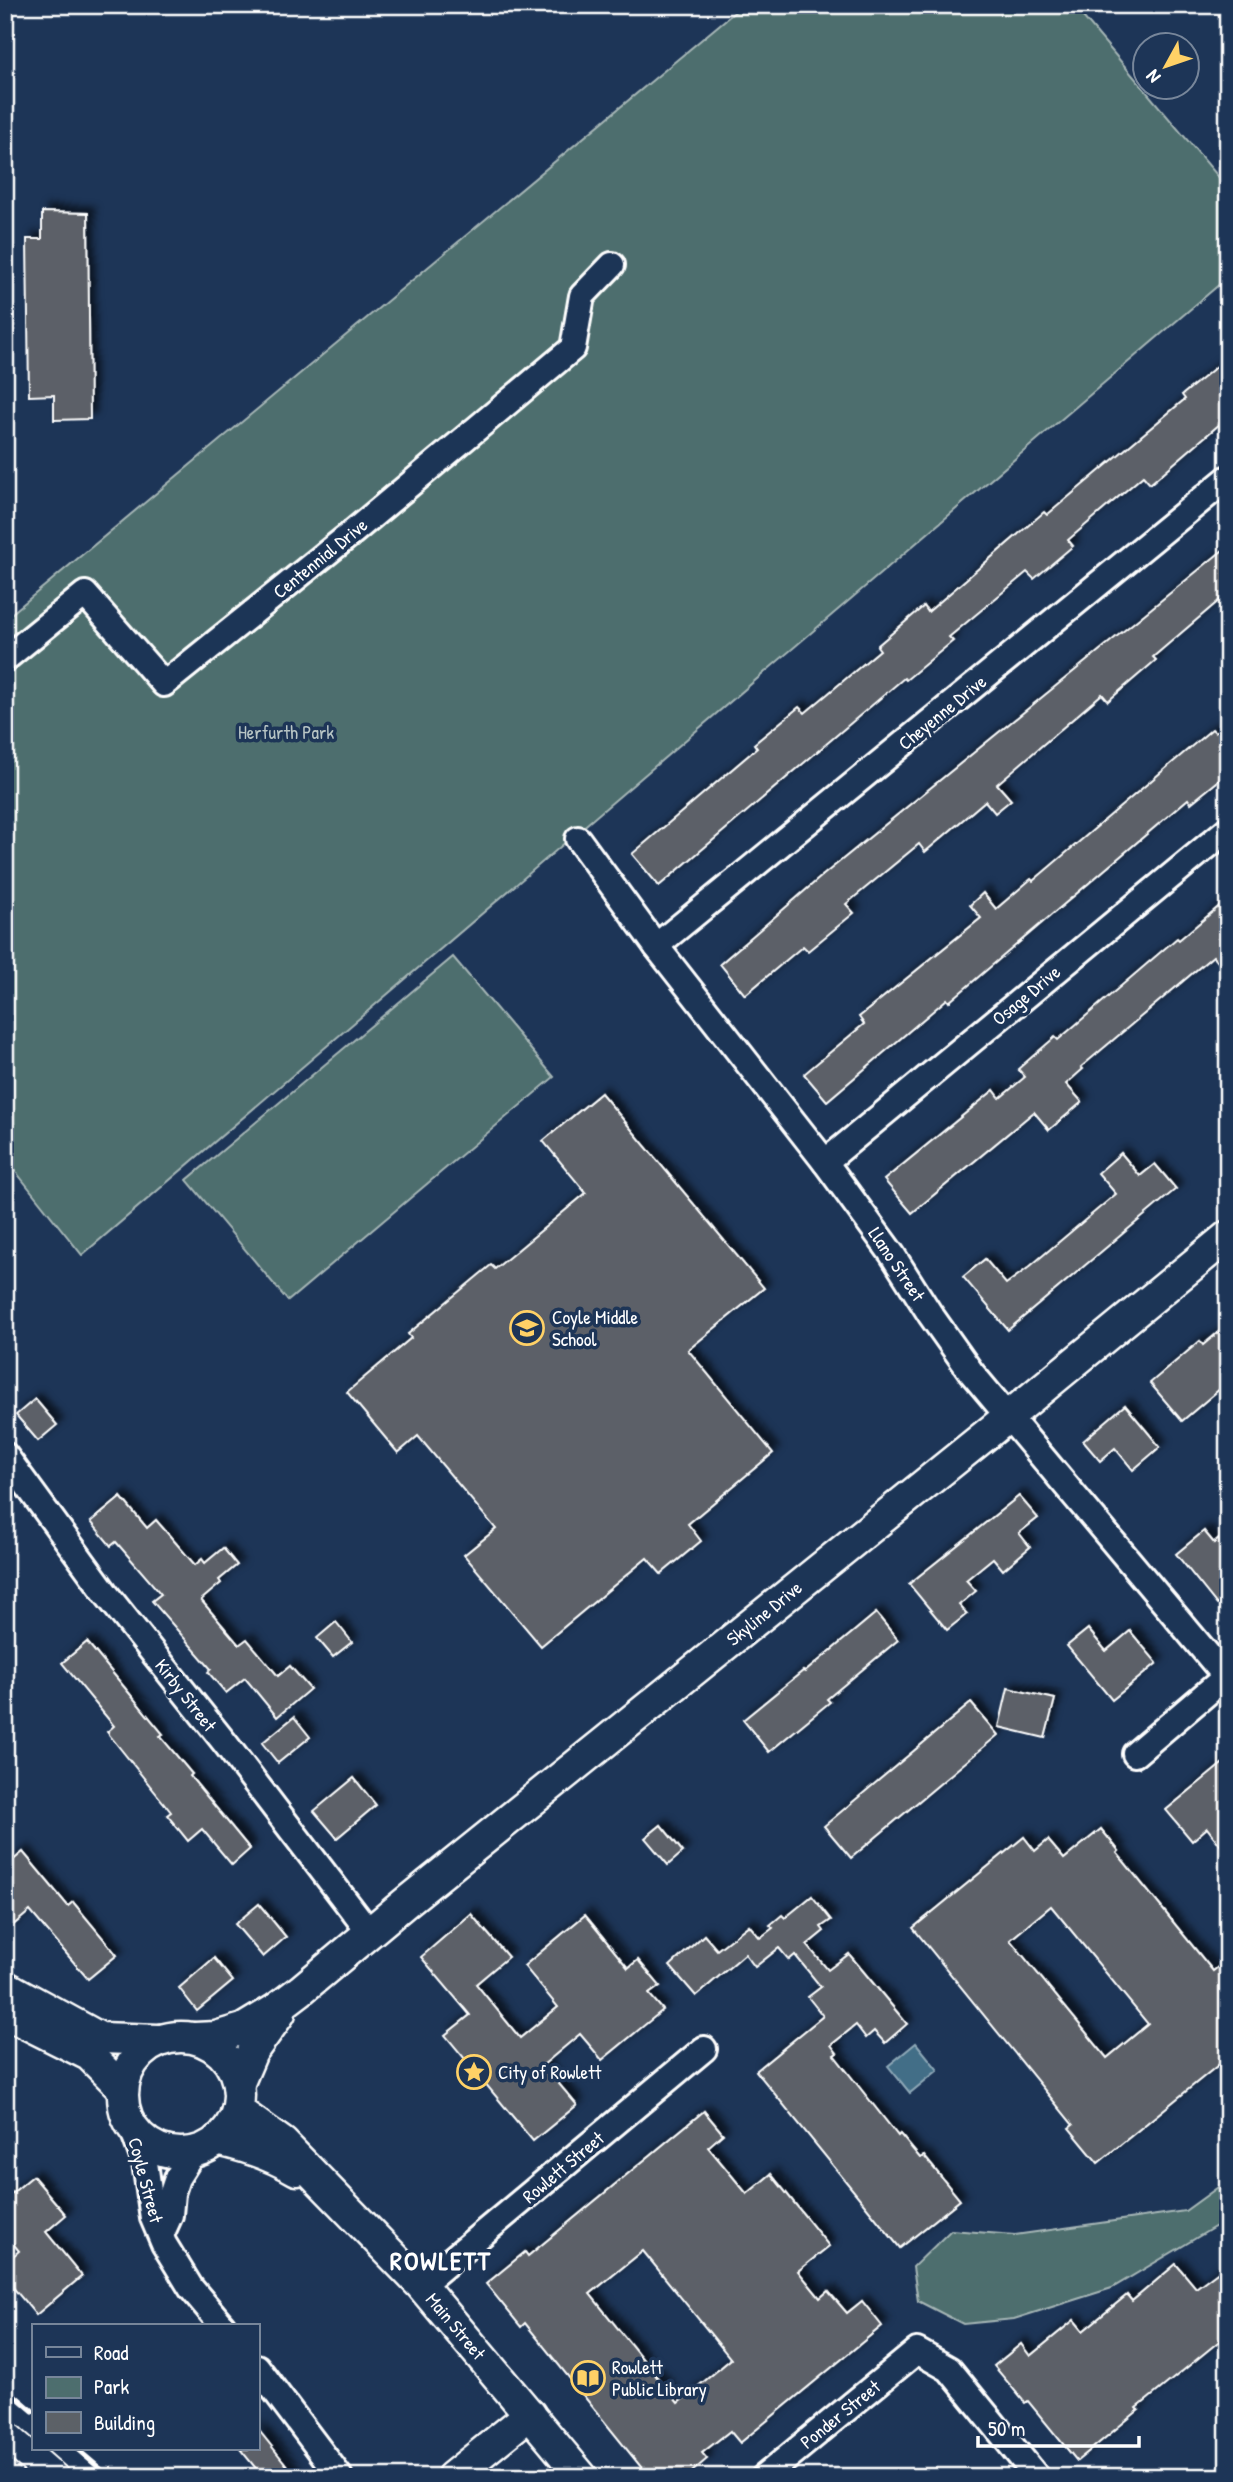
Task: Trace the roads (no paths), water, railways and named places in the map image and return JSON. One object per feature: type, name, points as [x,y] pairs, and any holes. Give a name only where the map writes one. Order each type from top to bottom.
[{"type":"street","name":"Centennial Drive","points":[[5,659],[85,594],[164,684],[353,533],[573,348],[582,296],[612,265]]},
{"type":"street","name":"Cheyenne Drive","points":[[656,946],[1228,478]]},
{"type":"street","name":"Osage Drive","points":[[824,1162],[1228,829]]},
{"type":"street","name":"Llano Street","points":[[578,839],[656,946],[892,1254],[971,1372],[1227,1677]]},
{"type":"street","name":"Skyline Drive","points":[[195,2038],[216,2037],[243,2029],[301,1990],[1228,1237]]},
{"type":"street","name":"Kirby Street","points":[[5,1455],[107,1595],[370,1933]]},
{"type":"street","points":[[1135,1754],[1227,1677]]},
{"type":"street","points":[[5,1986],[100,2038],[195,2038]]},
{"type":"street","name":"Skyline Drive","points":[[237,2097],[252,2052],[276,2018],[301,1990]]},
{"type":"street","points":[[5,2013],[89,2055],[123,2089]]},
{"type":"street","name":"Main Street","points":[[195,2038],[211,2045],[223,2055],[233,2069],[237,2097],[421,2285],[582,2477]]},
{"type":"street","points":[[131,2124],[123,2101],[123,2089],[129,2068],[141,2051],[159,2040]]},
{"type":"street","name":"Rowlett Street","points":[[421,2285],[704,2049]]},
{"type":"street","points":[[205,2146],[229,2127],[237,2097]]},
{"type":"street","name":"Main Street","points":[[131,2124],[142,2138],[158,2148],[175,2152],[205,2146],[244,2146],[279,2160],[322,2184]]},
{"type":"street","name":"Coyle Street","points":[[131,2124],[145,2163],[153,2218],[164,2244],[180,2273],[221,2324]]},
{"type":"street","name":"Coyle Street","points":[[161,2235],[170,2215],[172,2193],[177,2178],[205,2146]]},
{"type":"street","name":"Ponder Street","points":[[764,2477],[917,2351],[949,2370],[1037,2477]]},
{"type":"street","points":[[259,2370],[340,2477]]},
{"type":"street","points":[[452,2477],[530,2414]]},
{"type":"water","points":[[916,2043],[938,2070],[910,2093],[888,2066]]},
{"type":"tram line","points":[[5,2414],[32,2438]]},
{"type":"tram line","points":[[46,2450],[77,2477]]},
{"type":"tram line","points":[[5,2455],[30,2477]]},
{"type":"railway","points":[[5,2387],[32,2410]]},
{"type":"railway","points":[[78,2450],[110,2477]]},
{"type":"place","name":"Coyle Middle School","points":[[527,1328]]},
{"type":"place","name":"City of Rowlett","points":[[474,2072]]},
{"type":"place","name":"Rowlett Public Library","points":[[588,2378]]},
{"type":"district","name":"ROWLETT","points":[[441,2261]]},
{"type":"park label","name":"Herfurth Park","points":[[286,732]]}]
